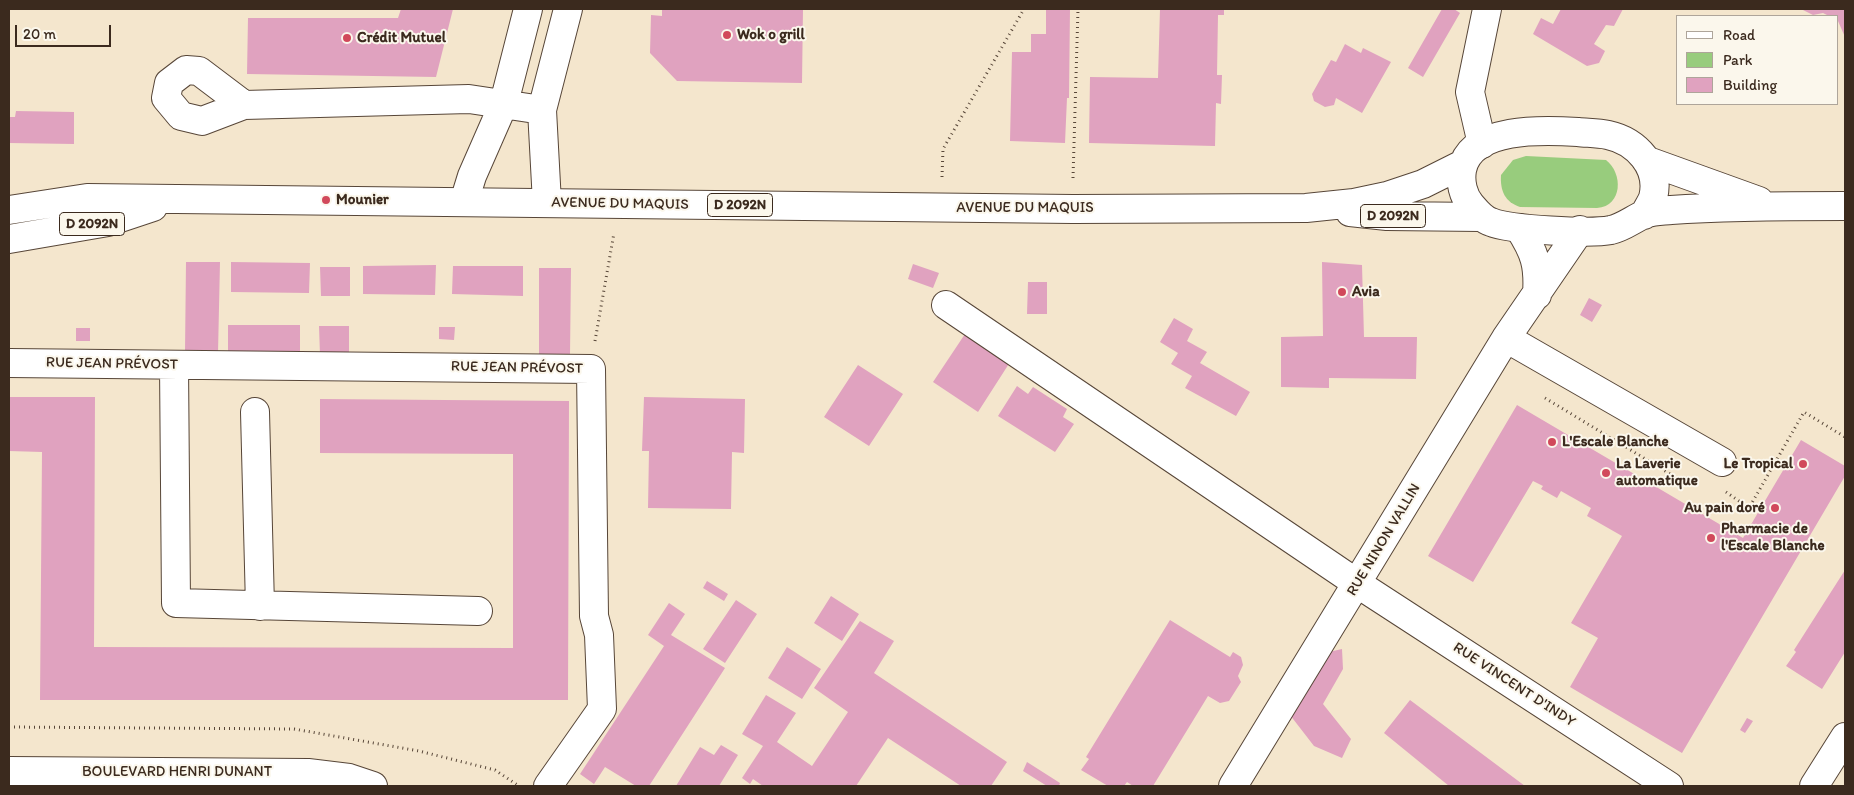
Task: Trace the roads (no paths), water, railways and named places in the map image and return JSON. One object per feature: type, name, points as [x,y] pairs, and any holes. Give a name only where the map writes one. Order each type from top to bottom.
[{"type":"street","points":[[464,202],[472,176],[504,103],[528,9]]},
{"type":"street","points":[[548,203],[542,110],[568,9]]},
{"type":"street","points":[[1482,144],[1470,92],[1487,9]]},
{"type":"street","points":[[244,105],[461,99],[504,103],[542,110]]},
{"type":"street","name":"AVENUE DU MAQUIS","points":[[9,210],[87,198],[174,201],[212,199],[940,208],[1306,208],[1354,203],[1387,196],[1422,184],[1463,164],[1468,154],[1482,144],[1514,132],[1557,131],[1608,135],[1636,148],[1648,161],[1772,206]]},
{"type":"street","points":[[1644,215],[1653,198],[1655,177],[1648,161]]},
{"type":"street","points":[[1463,164],[1460,178],[1462,187],[1468,202],[1480,217]]},
{"type":"street","name":"AVENUE DU MAQUIS","points":[[9,239],[108,222],[174,201]]},
{"type":"street","name":"AVENUE DU MAQUIS","points":[[1306,208],[1387,216],[1480,217],[1491,222],[1519,228],[1610,230],[1625,226],[1644,215],[1719,206],[1845,206]]},
{"type":"street","points":[[1519,228],[1532,250],[1538,270],[1537,295]]},
{"type":"street","name":"RUE NINON VALLIN","points":[[1233,786],[1358,584],[1506,338],[1580,230]]},
{"type":"street","name":"RUE VINCENT D'INDY","points":[[946,305],[1358,584],[1669,786]]},
{"type":"street","points":[[1506,338],[1722,462]]},
{"type":"street","name":"RUE JEAN PRÉVOST","points":[[9,363],[591,369],[594,616],[600,635],[602,709],[548,786]]},
{"type":"street","points":[[174,365],[176,603],[478,611]]},
{"type":"street","points":[[255,412],[260,606]]},
{"type":"street","points":[[1814,786],[1845,737]]},
{"type":"street","points":[[9,771],[9,786]]},
{"type":"street","name":"BOULEVARD HENRI DUNANT","points":[[9,771],[308,773],[349,778],[373,786]]},
{"type":"place","name":"Wok o grill","points":[[727,35]]},
{"type":"place","name":"Crédit Mutuel","points":[[347,38]]},
{"type":"place","name":"Mounier","points":[[326,200]]},
{"type":"place","name":"Avia","points":[[1342,292]]},
{"type":"place","name":"L'Escale Blanche","points":[[1552,442]]},
{"type":"place","name":"Le Tropical","points":[[1803,464]]},
{"type":"place","name":"La Laverie automatique","points":[[1606,473]]},
{"type":"place","name":"Au pain doré","points":[[1775,508]]},
{"type":"place","name":"Pharmacie de l'Escale Blanche","points":[[1711,538]]}]
